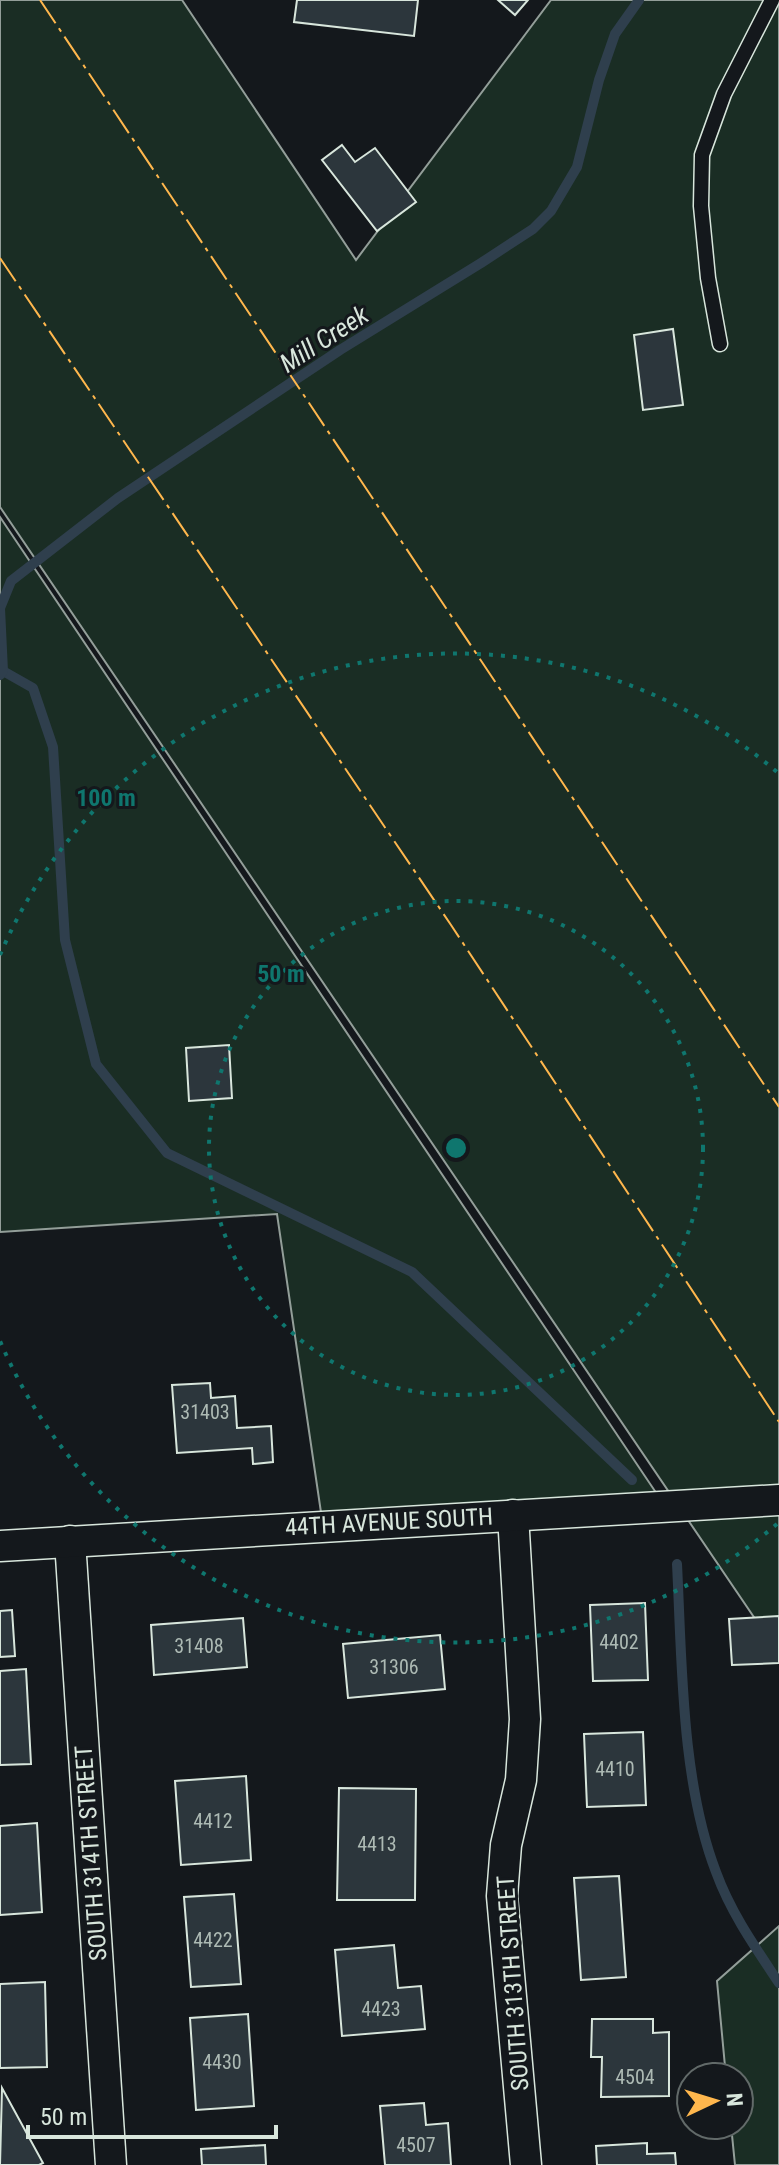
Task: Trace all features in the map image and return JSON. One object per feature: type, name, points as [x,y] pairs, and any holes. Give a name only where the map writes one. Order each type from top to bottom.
[{"type":"street","name":"44TH AVENUE SOUTH","points":[[0,1546],[779,1500]]},
{"type":"street","name":"SOUTH 313TH STREET","points":[[513,1515],[525,1719],[521,1780],[506,1845],[502,1896],[526,2165]]},
{"type":"street","name":"SOUTH 314TH STREET","points":[[70,1541],[111,2165]]},
{"type":"lane","points":[[720,344],[705,249],[701,206],[702,155],[724,94],[772,0]]},
{"type":"green space","points":[[0,0],[182,0],[356,260],[551,0],[779,0],[779,1654],[0,507]]},
{"type":"green space","points":[[0,517],[665,1506],[323,1526],[277,1214],[0,1232]]},
{"type":"green space","points":[[779,1926],[779,2165],[735,2165],[733,2141],[755,2141],[755,2061],[724,2061],[717,1981]]},
{"type":"building","points":[[297,0],[418,0],[414,36],[294,22]]},
{"type":"building","points":[[498,0],[528,0],[515,15]]},
{"type":"building","points":[[342,145],[355,162],[375,148],[416,202],[377,231],[322,160]]},
{"type":"building","points":[[673,329],[683,405],[643,410],[634,335]]},
{"type":"building","points":[[229,1045],[232,1098],[189,1101],[186,1048]]},
{"type":"building","points":[[210,1383],[211,1398],[235,1396],[237,1428],[271,1426],[273,1462],[253,1464],[252,1448],[177,1453],[172,1385]]},
{"type":"building","points":[[645,1603],[648,1680],[593,1681],[590,1605]]},
{"type":"building","points":[[12,1610],[15,1656],[0,1657],[0,1611]]},
{"type":"building","points":[[779,1616],[779,1663],[732,1665],[729,1619]]},
{"type":"building","points":[[243,1618],[247,1667],[154,1675],[151,1625]]},
{"type":"building","points":[[440,1635],[445,1689],[348,1698],[343,1644]]},
{"type":"building","points":[[26,1669],[31,1764],[0,1765],[0,1671]]},
{"type":"building","points":[[643,1732],[646,1805],[587,1807],[584,1734]]},
{"type":"building","points":[[246,1776],[251,1860],[181,1865],[175,1781]]},
{"type":"building","points":[[339,1788],[416,1789],[415,1900],[337,1900]]},
{"type":"building","points":[[37,1823],[42,1912],[0,1915],[0,1826]]},
{"type":"building","points":[[619,1876],[626,1977],[581,1980],[574,1878]]},
{"type":"building","points":[[234,1894],[241,1984],[191,1987],[184,1897]]},
{"type":"building","points":[[394,1945],[398,1988],[421,1986],[425,2029],[342,2036],[335,1950]]},
{"type":"building","points":[[45,1982],[47,2067],[0,2068],[0,1984]]},
{"type":"building","points":[[248,2014],[254,2106],[196,2110],[190,2018]]},
{"type":"building","points":[[592,2019],[653,2019],[653,2033],[669,2032],[669,2096],[601,2097],[602,2057],[591,2057]]},
{"type":"building","points":[[2,2088],[43,2163],[0,2165]]},
{"type":"building","points":[[424,2103],[426,2125],[448,2123],[451,2165],[385,2165],[380,2106]]},
{"type":"building","points":[[647,2143],[647,2154],[675,2153],[676,2165],[597,2165],[596,2146]]},
{"type":"building","points":[[265,2145],[266,2165],[202,2165],[201,2149]]},
{"type":"waterway","name":"Mill Creek","points":[[0,675],[3,671],[0,608],[11,581],[118,498],[340,350],[533,229],[551,211],[577,167],[599,80],[615,34],[639,0]]},
{"type":"waterway","points":[[3,671],[33,688],[53,747],[65,940],[96,1064],[167,1153],[412,1272],[632,1480]]},
{"type":"waterway","points":[[677,1564],[685,1720],[704,1837],[729,1902],[779,1983]]},
{"type":"power","points":[[40,0],[779,1107]]},
{"type":"power","points":[[0,258],[451,925],[779,1422]]}]
